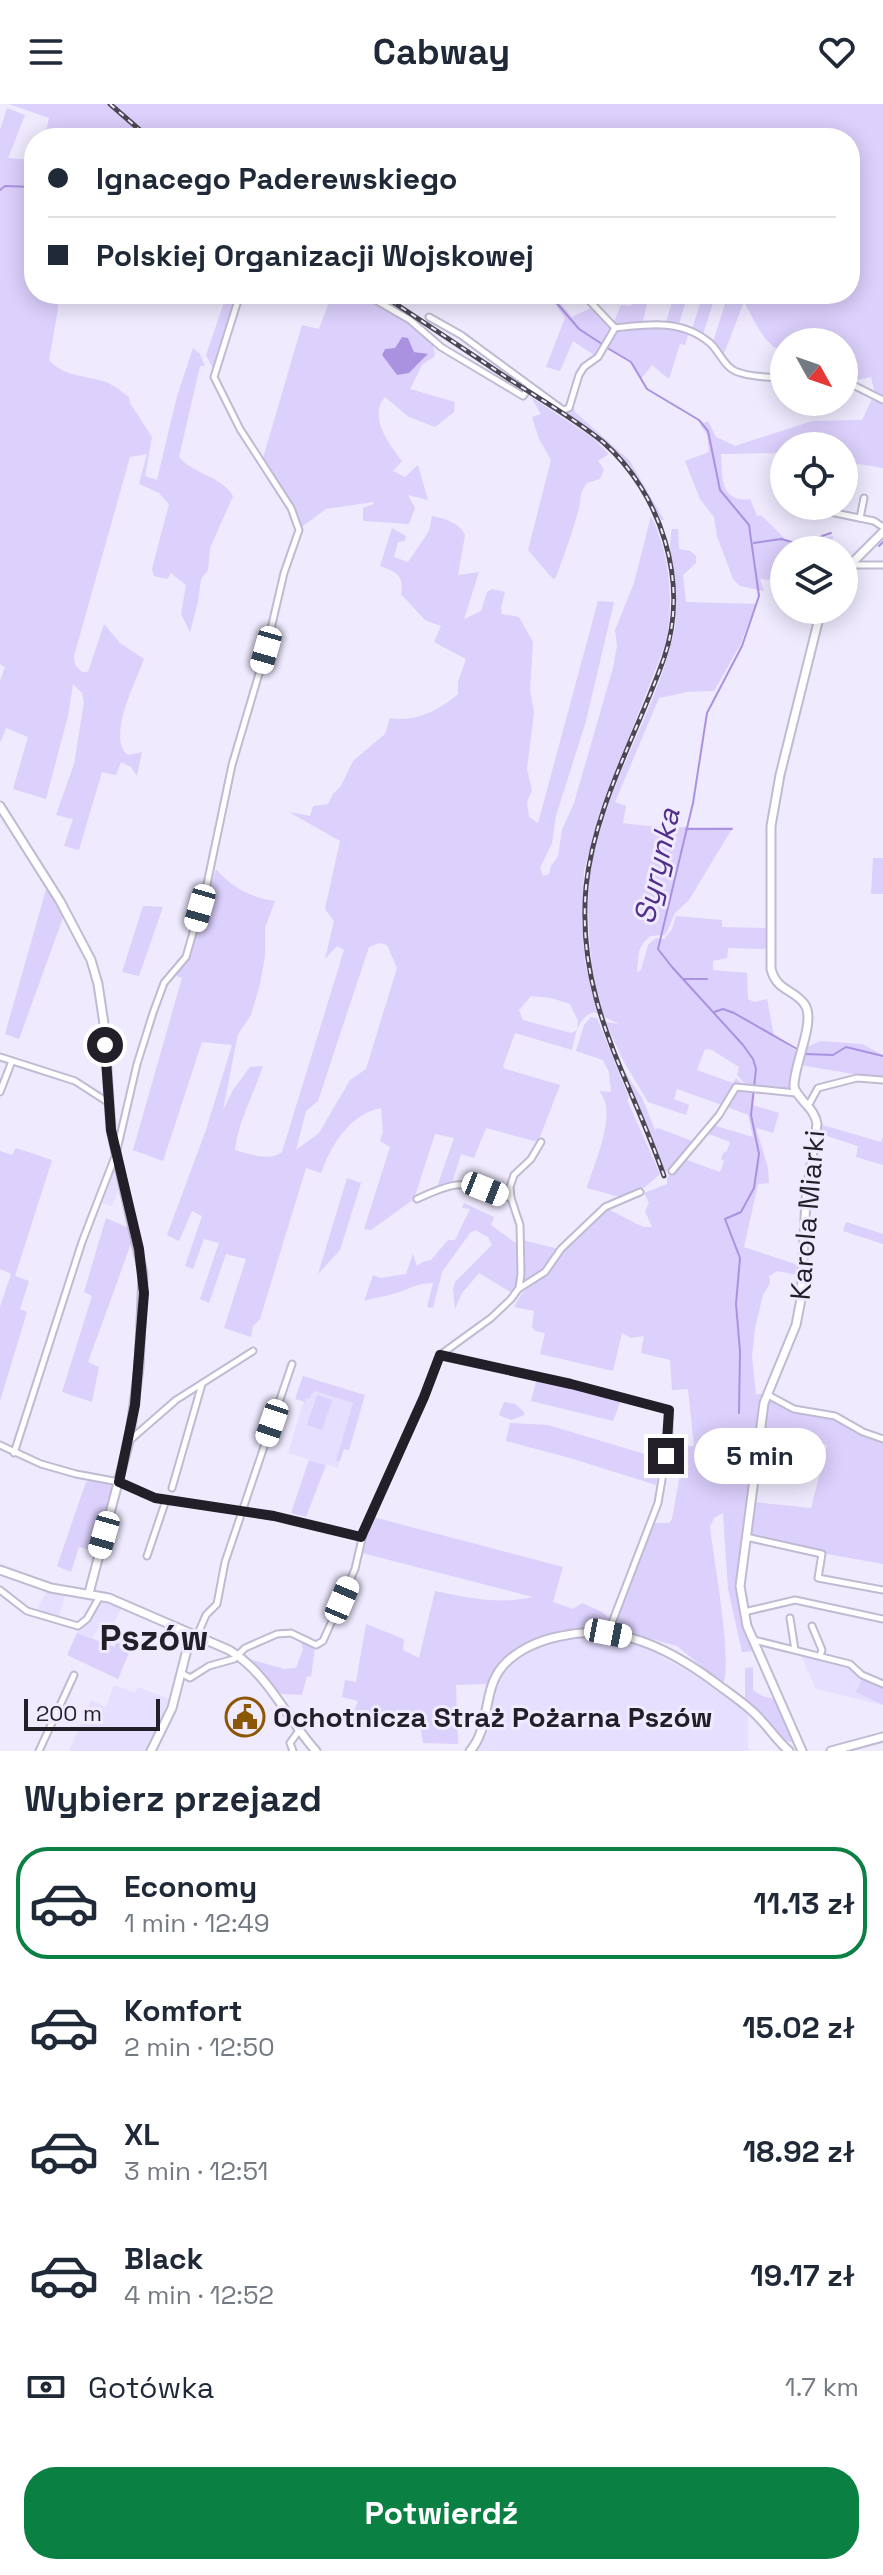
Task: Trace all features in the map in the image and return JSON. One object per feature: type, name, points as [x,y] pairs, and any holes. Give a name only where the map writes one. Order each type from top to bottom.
[{"type":"street","points":[[14,1453],[97,1201],[116,1154],[137,1064],[153,1013],[164,983],[186,957],[195,928],[215,851],[232,765],[266,650],[284,573],[299,530],[291,508],[240,429],[214,377],[237,304]]},
{"type":"street","points":[[382,304],[410,320],[441,347],[510,391],[523,396],[530,387]]},
{"type":"street","points":[[592,304],[615,328]]},
{"type":"street","points":[[429,317],[461,335],[563,410],[569,408],[584,367],[598,357],[615,328]]},
{"type":"street","points":[[615,328],[651,324],[679,326],[708,342],[731,369],[745,375],[770,378]]},
{"type":"street","points":[[858,388],[883,400]]},
{"type":"street","points":[[858,556],[883,530],[874,521],[860,518],[864,498]]},
{"type":"street","points":[[858,567],[883,565]]},
{"type":"street","name":"Karola Miarki","points":[[802,1751],[753,1640],[743,1612],[740,1586],[764,1403],[796,1325],[801,1299],[806,1199],[817,1124],[815,1113],[796,1093],[793,1080],[808,1016],[805,1005],[775,980],[771,969],[771,826],[780,775],[818,624]]},
{"type":"street","points":[[0,806],[60,901],[91,960],[102,1010],[116,1154],[139,1249],[144,1293],[129,1441],[89,1593]]},
{"type":"street","points":[[0,1057],[76,1082],[110,1104]]},
{"type":"street","points":[[0,1092],[12,1061]]},
{"type":"street","points":[[808,1106],[818,1088],[857,1078],[883,1080]]},
{"type":"street","points":[[672,1171],[719,1115],[733,1089],[796,1093]]},
{"type":"street","points":[[519,1288],[520,1225],[510,1187],[514,1175],[531,1159],[541,1142]]},
{"type":"street","points":[[417,1199],[459,1183],[511,1198]]},
{"type":"street","points":[[181,1673],[190,1678],[209,1666],[234,1659],[245,1648],[267,1637],[291,1633],[316,1645],[323,1641],[355,1569],[361,1537],[440,1355],[491,1318],[519,1288],[545,1272],[564,1245],[605,1207],[640,1192]]},
{"type":"street","points":[[129,1441],[164,1409],[253,1351]]},
{"type":"street","points":[[440,1355],[669,1410],[669,1438],[658,1503],[608,1633]]},
{"type":"street","points":[[151,1751],[172,1708],[194,1635],[217,1604],[225,1562],[292,1364]]},
{"type":"street","points":[[172,1488],[202,1384]]},
{"type":"street","points":[[768,1395],[794,1409],[835,1416],[883,1439]]},
{"type":"street","points":[[0,1445],[41,1464],[119,1482],[155,1498],[244,1511],[361,1537]]},
{"type":"street","points":[[147,1556],[166,1500]]},
{"type":"street","points":[[745,1537],[822,1554],[818,1578],[883,1590]]},
{"type":"street","points":[[0,1570],[51,1588],[89,1593],[126,1604],[238,1655],[265,1682],[298,1732],[316,1751]]},
{"type":"street","points":[[0,1590],[27,1611],[66,1625],[78,1626],[87,1619],[100,1596]]},
{"type":"street","points":[[743,1612],[795,1600],[883,1619]]},
{"type":"street","points":[[790,1618],[795,1650]]},
{"type":"street","points":[[812,1626],[822,1650],[820,1656]]},
{"type":"street","points":[[470,1751],[482,1731],[494,1680],[510,1659],[557,1637],[585,1632],[633,1637],[670,1653],[750,1708],[789,1751],[797,1735]]},
{"type":"street","points":[[753,1640],[850,1664],[862,1675],[883,1684]]},
{"type":"street","points":[[39,1751],[74,1675]]},
{"type":"street","points":[[293,1751],[290,1743],[298,1732]]},
{"type":"street","points":[[831,1751],[883,1737]]},
{"type":"shaded area","points":[[9,104],[883,104],[883,398],[875,394],[871,377],[858,380],[858,328],[770,328],[770,344],[745,304],[860,304],[860,128],[47,128],[49,118]]},
{"type":"shaded area","points":[[7,108],[25,115],[8,158],[24,159],[24,304],[57,304],[49,360],[60,369],[106,382],[129,397],[152,437],[145,476],[157,480],[177,396],[193,348],[200,354],[205,366],[200,366],[179,457],[228,489],[233,496],[210,548],[208,570],[201,579],[190,632],[181,614],[186,585],[171,573],[167,579],[154,576],[152,569],[169,504],[159,493],[139,484],[147,454],[130,457],[74,656],[75,665],[82,672],[88,672],[104,624],[120,643],[144,659],[125,709],[120,736],[122,747],[128,755],[142,752],[137,776],[131,767],[121,762],[116,775],[102,772],[79,850],[64,846],[73,819],[56,815],[74,764],[84,702],[82,693],[73,684],[68,716],[46,799],[13,789],[28,737],[6,728],[0,743],[0,681],[5,667],[0,664],[0,130]]},
{"type":"shaded area","points":[[224,304],[234,304],[214,371],[206,355]]},
{"type":"shaded area","points":[[328,304],[378,304],[420,330],[435,345],[435,356],[422,365],[410,389],[455,402],[454,412],[435,427],[409,417],[385,397],[380,405],[382,430],[402,461],[393,471],[405,477],[418,465],[428,500],[408,495],[415,508],[409,524],[363,521],[363,508],[373,502],[326,509],[300,528],[299,517],[263,458],[302,325],[319,329]],"holes":[[[402,337],[408,338],[414,352],[427,355],[417,366],[397,375],[382,355],[385,349],[395,348]]]},
{"type":"shaded area","points":[[555,304],[561,304],[572,317],[593,307],[613,328],[597,357],[573,341],[560,371],[546,367],[565,318]]},
{"type":"shaded area","points":[[647,304],[643,321],[617,325],[614,322],[621,305]]},
{"type":"shaded area","points":[[672,304],[685,304],[679,324],[666,321]]},
{"type":"shaded area","points":[[700,304],[713,304],[703,334],[692,329]]},
{"type":"shaded area","points":[[725,304],[743,304],[723,356],[713,342]]},
{"type":"shaded area","points":[[666,325],[689,332],[685,345],[680,344],[669,379],[652,365],[641,379],[631,361],[606,347],[616,330]]},
{"type":"shaded area","points":[[402,337],[408,338],[414,352],[428,354],[409,373],[397,375],[382,355],[385,349],[395,348]]},
{"type":"shaded area","points":[[531,397],[593,438],[609,454],[598,461],[604,469],[600,479],[587,483],[583,489],[571,534],[553,579],[528,550],[551,460],[539,439],[532,417],[541,414]]},
{"type":"shaded area","points":[[873,397],[883,403],[883,468],[858,464],[858,432],[778,432],[812,421],[862,420]]},
{"type":"shaded area","points":[[573,403],[575,412],[630,461],[664,520],[661,520],[621,458],[564,411],[570,411]]},
{"type":"shaded area","points":[[708,421],[716,437],[735,446],[770,435],[770,453],[721,454],[723,479],[728,492],[733,497],[750,499],[757,516],[761,515],[782,536],[770,536],[770,580],[760,579],[764,591],[740,586],[733,579],[717,536],[714,517],[700,499],[685,461],[709,452],[707,435],[700,424]]},
{"type":"shaded area","points":[[432,516],[456,524],[465,535],[458,575],[479,572],[464,619],[481,611],[487,592],[492,589],[505,592],[502,614],[519,617],[533,642],[530,690],[534,712],[527,769],[532,790],[527,802],[529,817],[538,823],[598,601],[614,602],[586,721],[556,816],[552,843],[540,868],[543,876],[549,874],[558,856],[562,830],[574,803],[613,668],[617,646],[615,630],[634,583],[651,516],[657,531],[669,578],[670,611],[666,643],[603,803],[584,871],[582,919],[585,962],[591,989],[595,986],[588,913],[593,858],[605,814],[658,685],[674,632],[676,606],[670,552],[672,529],[678,529],[679,549],[696,556],[696,563],[683,575],[686,602],[756,604],[740,645],[714,691],[687,692],[659,698],[615,802],[626,806],[623,823],[665,827],[733,827],[689,900],[675,913],[667,932],[650,936],[643,943],[637,972],[641,970],[648,945],[656,938],[664,939],[672,929],[676,916],[722,920],[722,927],[767,928],[767,949],[728,948],[727,958],[713,961],[713,970],[747,973],[748,999],[754,1002],[767,999],[774,1036],[798,1052],[790,1089],[747,1086],[737,1075],[739,1067],[705,1049],[697,1070],[733,1083],[736,1078],[743,1085],[732,1088],[722,1105],[677,1089],[674,1099],[689,1105],[686,1115],[648,1102],[605,1022],[619,1024],[594,1012],[581,1022],[572,1050],[515,1033],[503,1066],[505,1069],[560,1085],[538,1142],[486,1128],[474,1158],[461,1154],[452,1183],[437,1187],[454,1138],[435,1134],[414,1199],[371,1230],[364,1229],[390,1147],[380,1141],[383,1132],[381,1108],[360,1117],[336,1142],[321,1173],[306,1168],[260,1319],[253,1326],[251,1337],[224,1328],[246,1259],[226,1254],[209,1303],[200,1299],[219,1243],[204,1239],[193,1269],[185,1266],[202,1216],[192,1211],[179,1241],[167,1235],[206,1130],[232,1045],[202,1042],[163,1161],[133,1150],[182,978],[175,975],[189,957],[216,869],[242,891],[275,901],[265,928],[265,956],[260,984],[251,1015],[238,1034],[223,1110],[250,1067],[263,1066],[243,1118],[235,1150],[266,1157],[282,1152],[344,950],[337,946],[325,959],[334,921],[325,909],[340,841],[289,812],[310,816],[313,806],[328,804],[353,761],[385,734],[390,718],[408,719],[426,714],[458,694],[458,682],[466,659],[434,642],[441,626],[425,620],[401,594],[398,575],[380,566],[392,528],[406,536],[405,541],[398,542],[394,557],[408,562],[429,531]],"holes":[[[379,943],[387,945],[397,968],[366,1069],[350,1080],[319,1133],[296,1150],[306,1111],[318,1101],[369,947]],[[531,996],[570,1004],[578,1021],[577,1030],[571,1033],[523,1020],[519,1010]]]},
{"type":"shaded area","points":[[873,858],[883,858],[883,894],[871,894]]},
{"type":"shaded area","points":[[47,886],[64,915],[19,1039],[5,1034]]},
{"type":"shaded area","points":[[143,906],[163,907],[139,976],[122,972]]},
{"type":"shaded area","points":[[591,1017],[597,1018],[629,1098],[627,1100],[660,1174],[645,1187],[623,1198],[587,1188],[606,1124],[605,1100],[599,1091],[611,1092],[609,1072],[603,1060],[576,1051],[584,1025]]},
{"type":"shaded area","points":[[820,1041],[862,1044],[883,1055],[883,1079],[800,1065],[805,1048]]},
{"type":"shaded area","points":[[622,1068],[642,1098],[655,1130],[658,1128],[695,1142],[664,1174]]},
{"type":"shaded area","points":[[739,1089],[755,1091],[753,1105],[779,1113],[773,1133],[756,1128],[768,1168],[769,1183],[758,1184],[744,1247],[798,1265],[798,1275],[777,1271],[769,1276],[770,1283],[763,1295],[755,1328],[752,1357],[756,1395],[765,1393],[753,1462],[745,1461],[743,1470],[752,1470],[737,1585],[741,1614],[755,1651],[742,1652],[728,1589],[723,1513],[714,1518],[710,1526],[726,1654],[723,1684],[677,1646],[613,1628],[652,1523],[669,1523],[672,1519],[685,1446],[694,1446],[688,1389],[672,1390],[670,1360],[641,1353],[644,1336],[631,1338],[622,1333],[613,1371],[540,1354],[545,1333],[532,1327],[534,1311],[514,1307],[522,1293],[544,1277],[561,1250],[606,1208],[643,1227],[652,1227],[645,1211],[649,1203],[644,1193],[667,1184],[667,1178],[684,1159],[720,1172],[723,1153],[730,1142],[706,1133],[713,1125],[753,1137],[748,1115],[725,1106]]},
{"type":"shaded area","points":[[822,1125],[881,1142],[883,1137],[883,1165],[856,1157],[858,1146],[821,1134]]},
{"type":"shaded area","points":[[16,1148],[52,1160],[15,1276],[29,1281],[20,1309],[27,1312],[0,1401],[0,1307],[11,1274],[0,1269],[0,1151],[12,1155]]},
{"type":"shaded area","points":[[114,1162],[120,1187],[112,1206],[97,1202]]},
{"type":"shaded area","points":[[347,1178],[361,1183],[340,1250],[318,1274]]},
{"type":"shaded area","points":[[464,1203],[494,1217],[491,1225],[521,1247],[519,1279],[512,1293],[479,1273],[462,1293],[455,1309],[455,1282],[492,1245],[488,1237],[475,1230],[442,1272],[433,1308],[427,1307],[433,1283],[364,1301],[373,1275],[380,1278],[406,1274],[413,1254],[417,1266],[431,1260],[448,1240],[455,1240],[470,1209],[462,1208]]},
{"type":"shaded area","points":[[106,1218],[129,1228],[132,1241],[88,1362],[99,1367],[92,1402],[62,1392],[92,1296],[84,1292]]},
{"type":"shaded area","points":[[846,1222],[883,1234],[883,1244],[843,1231]]},
{"type":"shaded area","points":[[522,1240],[559,1249],[547,1268],[522,1284]]},
{"type":"shaded area","points":[[303,1376],[365,1395],[349,1450],[344,1449],[340,1461],[336,1461],[353,1403],[314,1391],[308,1399],[305,1398],[305,1402],[295,1399]]},
{"type":"shaded area","points":[[537,1378],[621,1400],[613,1421],[531,1401]]},
{"type":"shaded area","points":[[313,1391],[353,1403],[337,1461],[340,1461],[338,1468],[288,1453],[305,1397]]},
{"type":"shaded area","points":[[317,1395],[332,1400],[322,1430],[307,1425]]},
{"type":"shaded area","points":[[770,1398],[794,1413],[812,1412],[836,1418],[883,1441],[883,1564],[749,1540],[753,1502],[811,1508],[827,1445],[763,1432]]},
{"type":"shaded area","points":[[504,1402],[515,1404],[524,1415],[511,1420],[499,1415]]},
{"type":"shaded area","points":[[510,1423],[548,1425],[661,1459],[656,1485],[506,1441]]},
{"type":"shaded area","points":[[309,1460],[326,1465],[306,1517],[291,1513]]},
{"type":"shaded area","points":[[107,1481],[113,1489],[95,1551],[79,1547],[71,1572],[57,1566],[86,1482]]},
{"type":"shaded area","points":[[373,1517],[563,1567],[553,1602],[573,1609],[582,1603],[610,1619],[603,1628],[569,1629],[535,1638],[506,1656],[487,1684],[456,1685],[458,1744],[423,1743],[420,1724],[374,1719],[370,1730],[349,1722],[358,1701],[342,1697],[345,1680],[356,1682],[366,1624],[404,1639],[403,1650],[419,1658],[435,1591],[496,1600],[533,1597],[362,1553]]},
{"type":"shaded area","points":[[47,1591],[65,1595],[58,1620],[36,1611]]},
{"type":"shaded area","points":[[101,1599],[122,1606],[112,1627],[101,1624],[92,1638],[77,1633]]},
{"type":"shaded area","points":[[77,1633],[115,1647],[115,1644],[124,1641],[119,1648],[129,1653],[118,1679],[67,1655]]},
{"type":"shaded area","points":[[600,1635],[641,1645],[689,1672],[748,1712],[750,1751],[474,1751],[488,1728],[497,1682],[513,1660],[546,1644]]},
{"type":"shaded area","points":[[300,1639],[315,1648],[311,1677],[307,1676],[302,1695],[280,1694],[249,1659],[285,1669],[296,1668],[303,1649]]},
{"type":"shaded area","points":[[802,1653],[849,1665],[883,1686],[883,1705],[816,1689]]},
{"type":"shaded area","points":[[753,1667],[753,1690],[774,1699],[794,1740],[791,1742],[782,1740],[745,1699],[745,1668]]},
{"type":"shaded area","points":[[862,1679],[883,1689],[883,1705],[856,1692]]},
{"type":"shaded area","points":[[114,1685],[135,1693],[138,1687],[169,1699],[147,1751],[69,1751],[91,1700],[106,1707]]},
{"type":"waterway","name":"Syrynka","points":[[0,190],[5,186],[24,187]]},
{"type":"waterway","name":"Syrynka","points":[[558,304],[579,329],[602,344]]},
{"type":"waterway","name":"Syrynka","points":[[609,349],[631,362],[647,389],[699,420],[708,431],[720,490],[749,525],[759,596],[742,646],[707,713],[693,803],[658,949],[743,1045],[756,1069],[751,1115],[759,1154],[754,1188],[741,1212],[725,1219],[740,1258],[736,1304],[740,1351],[739,1413]]},
{"type":"waterway","points":[[754,543],[781,539],[806,546],[831,533]]},
{"type":"waterway","points":[[879,546],[883,542]]},
{"type":"waterway","points":[[686,829],[732,829]]},
{"type":"waterway","points":[[684,979],[707,979]]},
{"type":"waterway","points":[[714,1012],[723,1009],[734,1013],[797,1049]]},
{"type":"waterway","points":[[805,1054],[833,1055],[846,1047],[883,1056]]},
{"type":"railway","points":[[110,104],[138,128]]},
{"type":"railway","points":[[396,304],[603,442],[641,487],[665,541],[674,600],[671,629],[654,686],[618,770],[598,828],[586,887],[585,928],[597,1002],[664,1176]]},
{"type":"place","name":"Ochotnicza Straż Pożarna Pszów","points":[[245,1717]]},
{"type":"district","name":"Pszów","points":[[154,1637]]},
{"type":"route","points":[[105,1045],[111,1130],[139,1249],[144,1293],[135,1405],[119,1482],[155,1498],[274,1516],[361,1537],[440,1355],[669,1410],[666,1456]]}]
